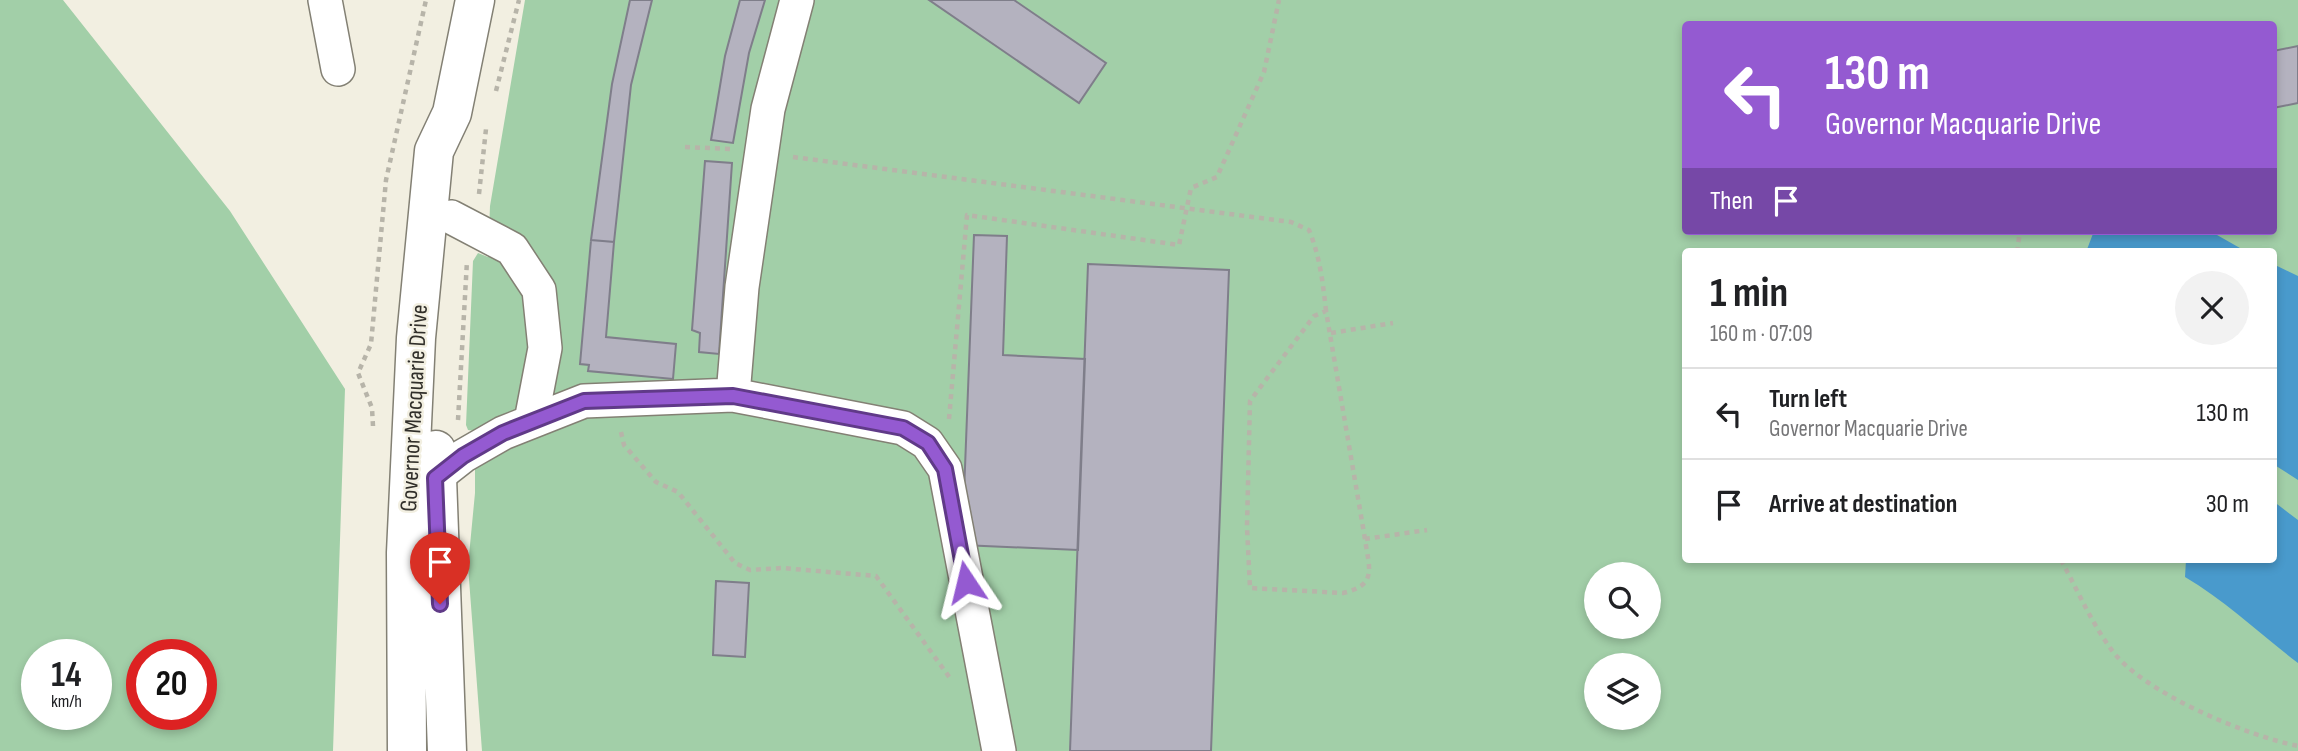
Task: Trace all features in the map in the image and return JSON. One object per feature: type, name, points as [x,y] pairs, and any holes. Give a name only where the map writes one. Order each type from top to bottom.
[{"type":"main road","name":"Governor Macquarie Drive","points":[[447,751],[449,467],[445,269],[463,222],[455,153],[470,115],[475,0]]},
{"type":"main road","name":"Governor Macquarie Drive","points":[[407,751],[407,553],[416,338],[434,150],[470,115]]},
{"type":"lane","points":[[325,0],[338,69]]},
{"type":"lane","points":[[733,396],[741,287],[768,109],[797,0]]},
{"type":"lane","points":[[463,222],[512,249],[539,290],[545,348],[531,421]]},
{"type":"lane","points":[[449,467],[503,433],[584,401],[733,396],[903,428],[928,443],[945,469],[999,751]]},
{"type":"path","points":[[494,96],[519,0]]},
{"type":"path","points":[[945,469],[967,215],[1179,245],[1191,188],[1217,177],[1264,72],[1279,0]]},
{"type":"path","points":[[449,467],[458,435],[459,364],[468,254],[463,222],[470,115]]},
{"type":"path","points":[[685,147],[739,149]]},
{"type":"path","points":[[779,155],[1291,222],[1309,230],[1322,271],[1326,311],[1370,574],[1366,584],[1357,590],[1343,593],[1250,588],[1247,527],[1250,401],[1314,316],[1326,311]]},
{"type":"path","points":[[1331,333],[1393,323]]},
{"type":"path","points":[[613,400],[624,445],[656,482],[678,492],[735,563],[750,570],[782,568],[876,576],[933,658],[972,703],[990,709]]},
{"type":"path","points":[[1365,539],[1427,530]]},
{"type":"path","points":[[2063,563],[2112,651],[2164,695],[2269,741],[2298,746]]},
{"type":"green space","points":[[0,0],[63,0],[230,211],[345,389],[333,751],[0,751]]},
{"type":"green space","points":[[525,0],[2298,0],[2298,751],[482,751],[468,566],[475,493],[475,431],[468,430],[466,425],[473,261],[478,253],[488,257],[490,206]]},
{"type":"water","points":[[2092,235],[2217,235],[2240,248],[2088,248]]},
{"type":"water","points":[[2277,266],[2298,276],[2298,480],[2277,467]]},
{"type":"water","points":[[2277,504],[2298,520],[2298,663],[2229,607],[2185,577],[2186,563],[2277,563]]},
{"type":"building","points":[[630,0],[652,0],[631,85],[614,242],[591,240],[612,84]]},
{"type":"building","points":[[740,0],[765,0],[749,53],[733,143],[711,140],[725,56]]},
{"type":"building","points":[[929,0],[1014,0],[1106,63],[1079,103]]},
{"type":"building","points":[[2298,46],[2298,103],[2277,107],[2277,50]]},
{"type":"building","points":[[705,161],[732,163],[719,354],[699,352],[700,333],[692,330]]},
{"type":"building","points":[[974,235],[1007,236],[1003,355],[1085,359],[1078,550],[962,545]]},
{"type":"building","points":[[591,240],[614,242],[606,337],[676,344],[673,379],[588,371],[589,365],[580,364]]},
{"type":"building","points":[[1088,264],[1229,270],[1211,751],[1070,751]]},
{"type":"building","points":[[716,581],[749,583],[745,657],[713,655]]},
{"type":"route","points":[[440,604],[435,478],[463,456],[503,433],[584,401],[733,396],[903,428],[928,443],[945,469],[966,582]]}]
